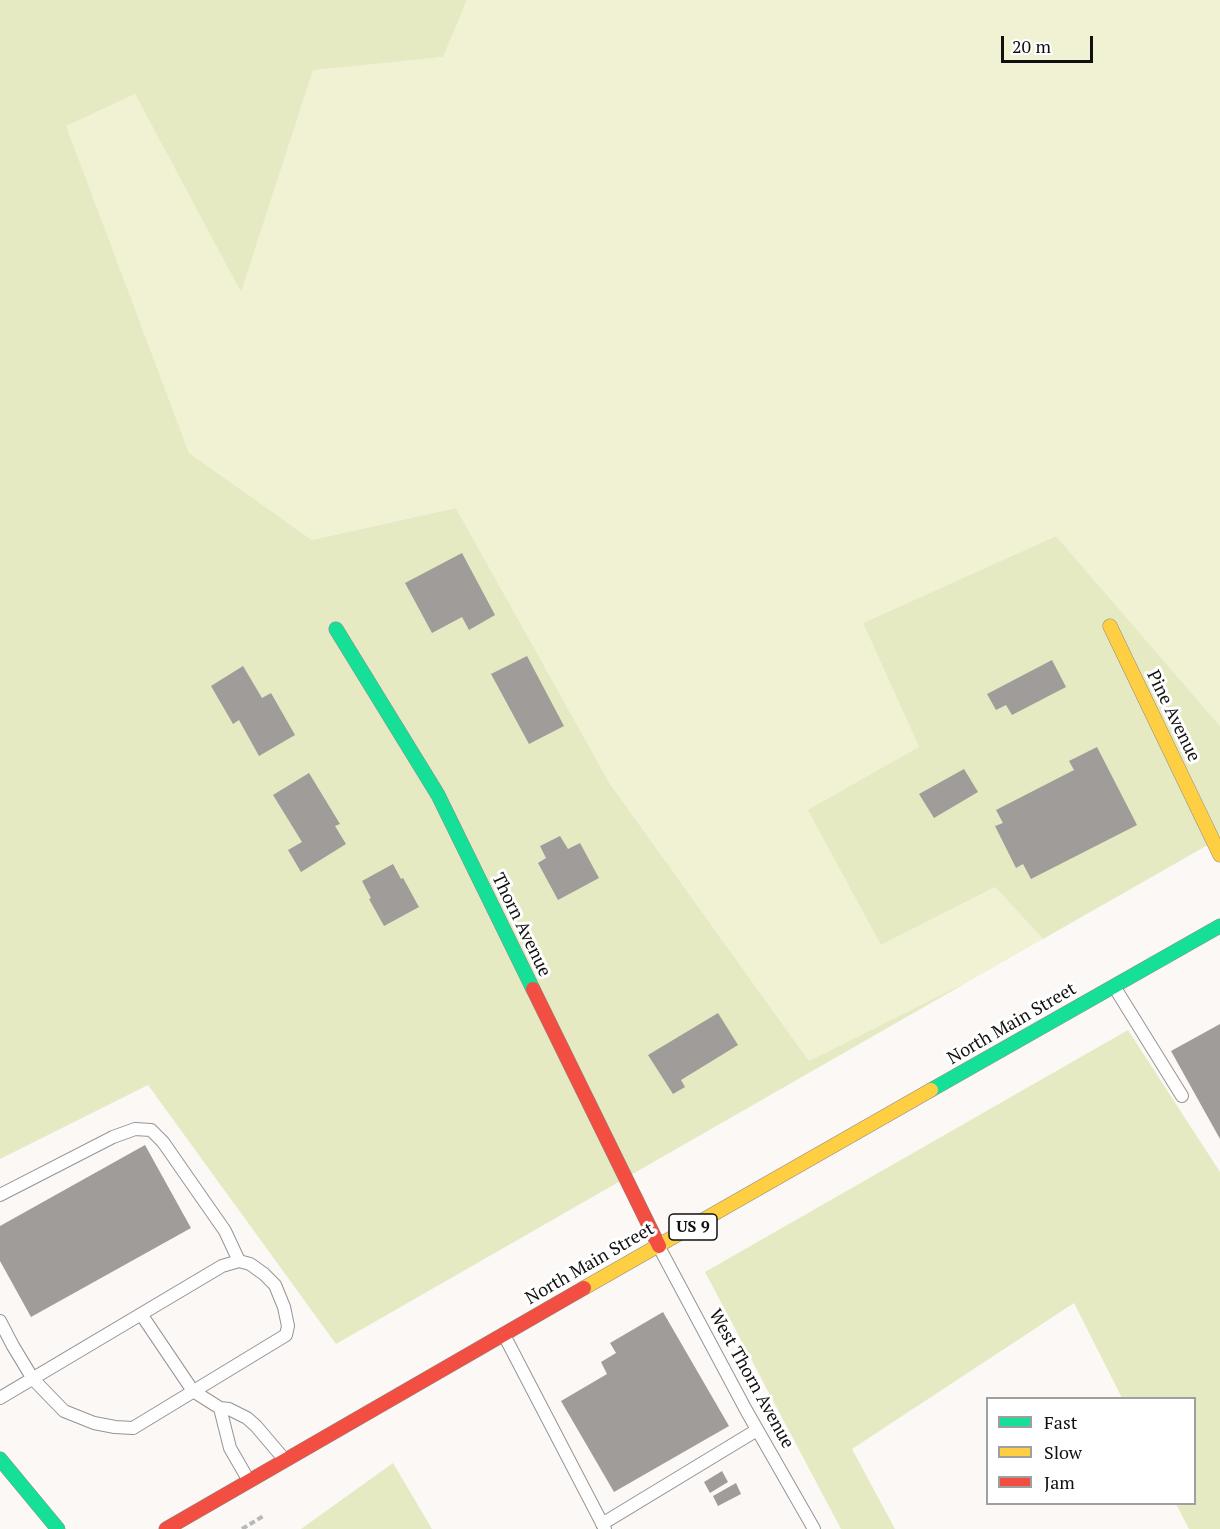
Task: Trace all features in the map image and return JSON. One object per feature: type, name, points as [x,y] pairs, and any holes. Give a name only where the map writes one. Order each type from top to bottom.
[{"type":"main road","name":"Pine Avenue","points":[[1110,626],[1220,855]]},
{"type":"main road","name":"Thorn Avenue","points":[[336,629],[438,795],[659,1246]]},
{"type":"main road","name":"North Main Street","points":[[166,1529],[503,1334],[1220,926]]},
{"type":"main road","points":[[0,1459],[58,1529]]},
{"type":"lane","points":[[1114,987],[1182,1096]]},
{"type":"lane","points":[[0,1195],[113,1137],[135,1129],[151,1130],[163,1142],[225,1231],[239,1261]]},
{"type":"lane","name":"West Thorn Avenue","points":[[659,1246],[757,1430],[814,1529]]},
{"type":"lane","points":[[0,1321],[33,1378],[64,1411],[94,1423],[133,1428],[286,1335],[288,1326],[285,1307],[275,1285],[250,1264],[239,1261],[222,1266],[33,1378],[0,1398]]},
{"type":"lane","points":[[141,1314],[193,1391],[220,1407],[247,1418],[285,1460]]},
{"type":"lane","points":[[503,1334],[604,1526],[757,1430]]},
{"type":"lane","points":[[220,1407],[230,1448],[249,1481]]},
{"type":"path","points":[[242,1529],[265,1515]]},
{"type":"green space","points":[[0,0],[467,0],[443,57],[313,70],[241,292],[135,94],[66,126],[189,453],[312,540],[456,508],[610,784],[809,1061],[971,980],[336,1344],[148,1085],[0,1159]]},
{"type":"green space","points":[[467,0],[1220,0],[1220,726],[1056,536],[863,623],[919,747],[881,945],[995,887],[1043,939],[971,980],[809,1061],[610,784],[456,508],[312,540],[189,453],[65,126],[135,94],[241,291],[313,69],[443,57]]},
{"type":"green space","points":[[1056,536],[1220,726],[1220,838],[1043,939],[995,887],[881,945],[808,810],[919,747],[863,623]]},
{"type":"green space","points":[[1128,1030],[1220,1172],[1220,1529],[1189,1529],[1177,1505],[1196,1505],[1196,1397],[1121,1397],[1074,1303],[852,1449],[895,1529],[841,1529],[705,1272]]},
{"type":"green space","points":[[393,1463],[432,1529],[301,1529]]},
{"type":"building","points":[[462,553],[495,615],[469,630],[462,617],[432,633],[405,583]]},
{"type":"building","points":[[527,656],[564,726],[529,744],[491,674]]},
{"type":"building","points":[[1052,660],[1066,687],[1012,715],[1006,705],[996,710],[987,694]]},
{"type":"building","points":[[243,666],[262,698],[271,693],[295,735],[259,756],[239,720],[233,724],[211,686]]},
{"type":"building","points":[[1097,747],[1137,825],[1031,879],[1023,864],[1016,868],[995,826],[1003,823],[996,810],[1074,770],[1069,761]]},
{"type":"building","points":[[964,769],[978,792],[934,818],[919,794]]},
{"type":"building","points":[[309,773],[340,824],[335,826],[346,844],[301,872],[288,850],[302,842],[273,795]]},
{"type":"building","points":[[560,836],[568,849],[580,843],[599,878],[558,900],[538,863],[546,858],[540,846]]},
{"type":"building","points":[[393,864],[419,907],[384,926],[362,881]]},
{"type":"building","points":[[718,1013],[738,1045],[681,1080],[685,1087],[673,1094],[648,1055]]},
{"type":"building","points":[[1220,1024],[1220,1139],[1171,1051]]},
{"type":"building","points":[[145,1145],[191,1228],[31,1317],[0,1261],[0,1226]]},
{"type":"building","points":[[663,1312],[729,1426],[614,1492],[561,1401],[607,1374],[601,1362],[616,1353],[610,1343]]},
{"type":"building","points":[[722,1471],[728,1482],[710,1493],[704,1482]]},
{"type":"building","points":[[736,1483],[741,1494],[718,1506],[713,1496]]},
{"type":"traffic: fast","points":[[336,629],[438,795],[533,989]]},
{"type":"traffic: fast","points":[[931,1090],[1220,926]]},
{"type":"traffic: fast","points":[[0,1459],[58,1529]]},
{"type":"traffic: slow","points":[[1110,626],[1220,855]]},
{"type":"traffic: slow","points":[[584,1288],[931,1090]]},
{"type":"traffic: jam","points":[[533,989],[659,1246]]},
{"type":"traffic: jam","points":[[166,1529],[584,1288]]}]
